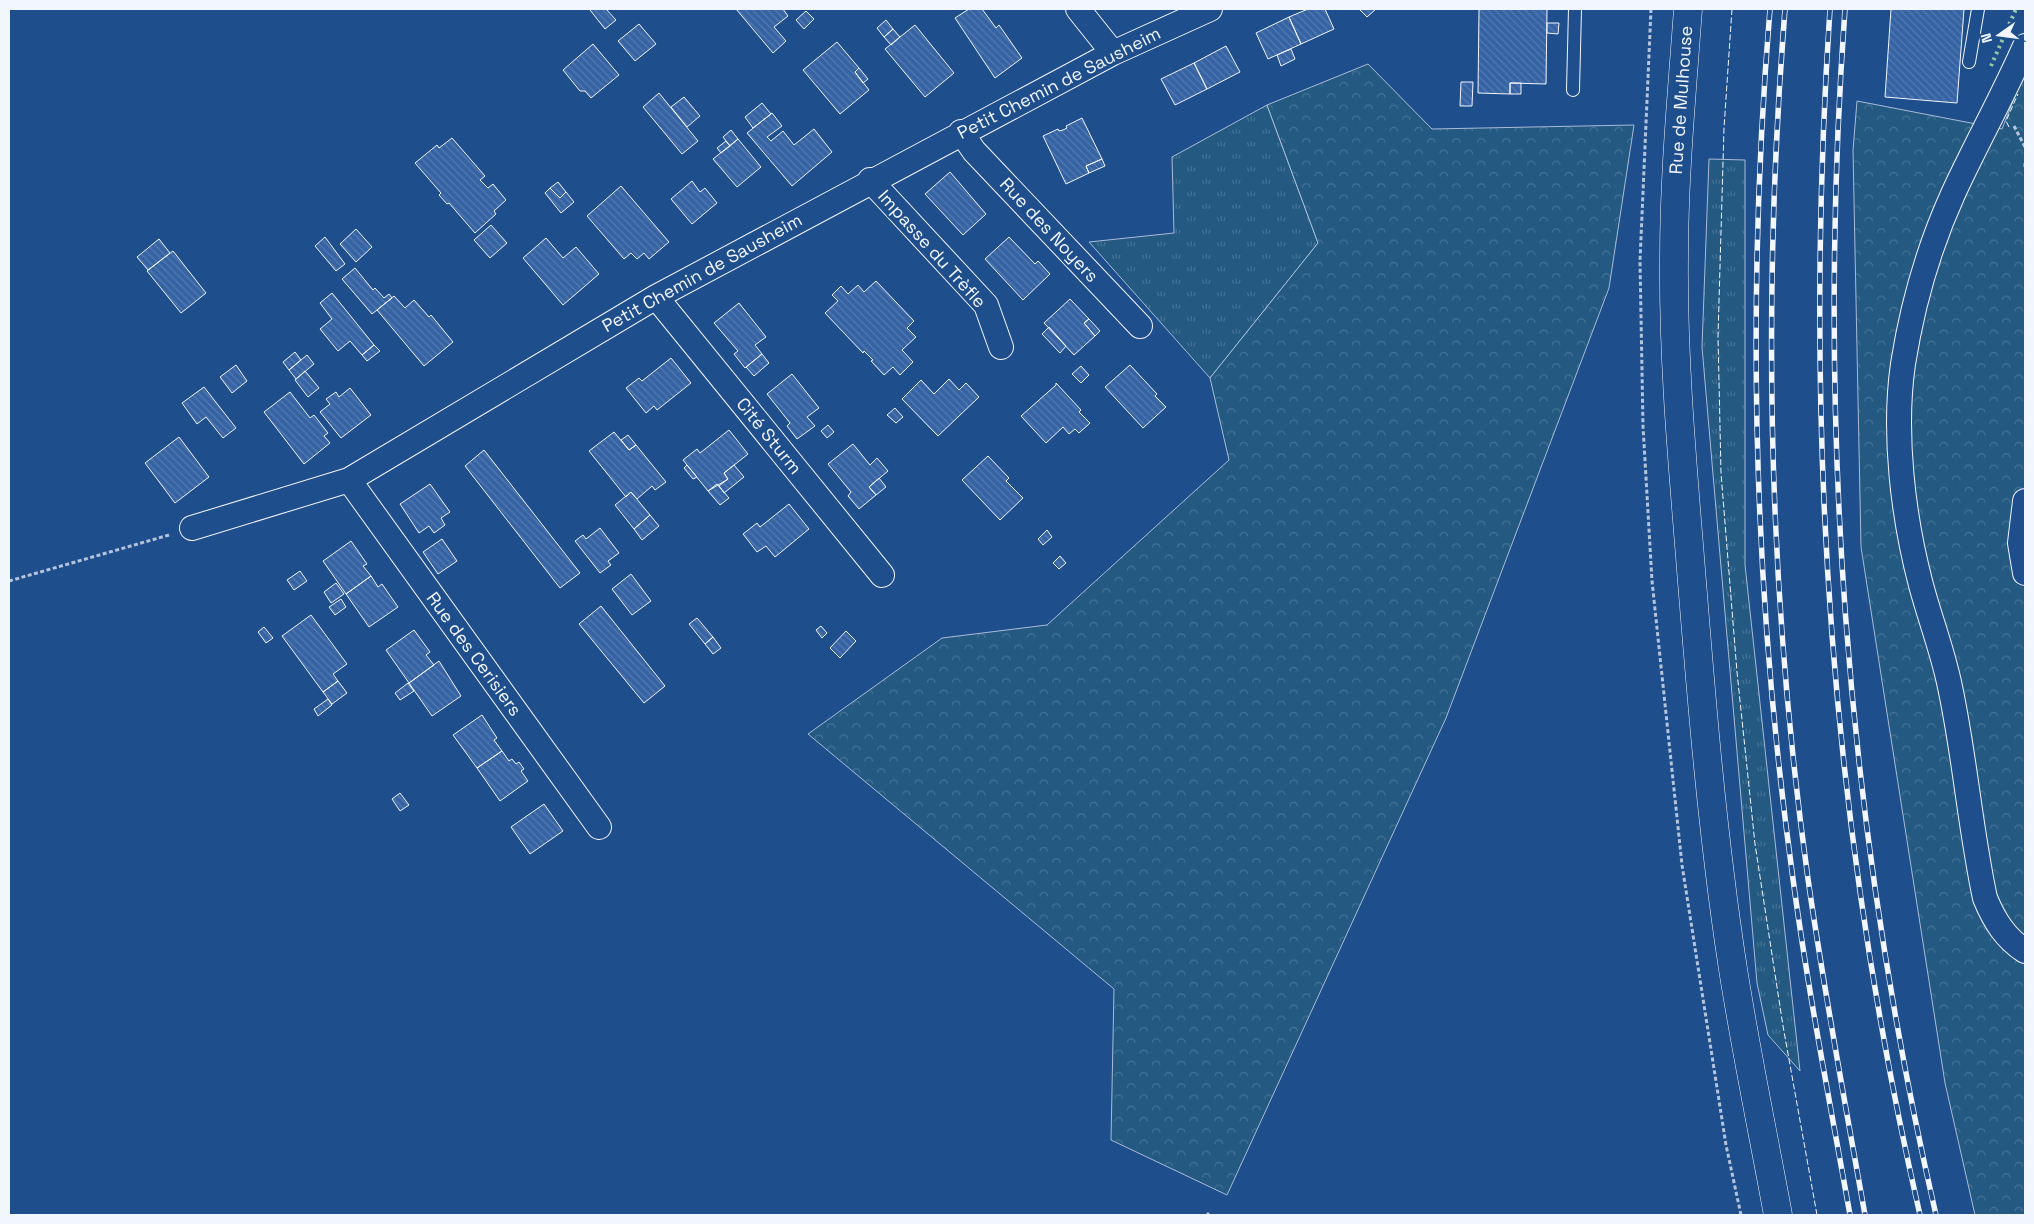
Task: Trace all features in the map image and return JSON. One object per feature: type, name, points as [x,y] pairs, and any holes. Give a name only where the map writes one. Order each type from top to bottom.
[{"type":"main road","name":"Rue de Mulhouse","points":[[1688,9],[1675,191],[1674,318],[1682,449],[1709,773],[1733,967],[1778,1215]]},
{"type":"street","points":[[1078,9],[1113,52]]},
{"type":"street","name":"Petit Chemin de Sausheim","points":[[192,528],[348,480],[656,297],[870,180],[1113,52],[1210,9]]},
{"type":"street","points":[[2025,46],[1952,196],[1930,255],[1908,340],[1900,404],[1902,462],[1907,517],[1921,585],[1952,698],[1985,898],[1998,926],[2025,951]]},
{"type":"street","name":"Rue des Noyers","points":[[961,132],[974,151],[1140,326]]},
{"type":"street","name":"Impasse du Trèfle","points":[[870,180],[986,305],[1001,347]]},
{"type":"street","name":"Cité Sturm","points":[[656,297],[882,575]]},
{"type":"street","name":"Rue des Cerisiers","points":[[348,480],[599,827]]},
{"type":"street","points":[[2025,501],[2020,543],[2025,573]]},
{"type":"lane","points":[[1574,90],[1575,9]]},
{"type":"lane","points":[[1969,62],[1978,9]]},
{"type":"path","points":[[1652,9],[1640,261],[1643,426],[1652,581],[1682,865],[1725,1135],[1741,1215]]},
{"type":"path","points":[[2012,122],[2025,147]]},
{"type":"path","points":[[9,581],[192,528]]},
{"type":"green space","points":[[1368,64],[1432,129],[1634,125],[1609,288],[1446,718],[1227,1195],[1111,1140],[1114,989],[808,734],[942,638],[1047,625],[1229,460],[1210,378],[1318,243],[1267,105]]},
{"type":"green space","points":[[2025,71],[2025,1215],[1975,1215],[1945,1083],[1861,547],[1853,150],[1857,101],[2002,129]]},
{"type":"green space","points":[[1267,105],[1318,243],[1210,378],[1089,242],[1174,233],[1172,157]]},
{"type":"green space","points":[[1709,159],[1745,160],[1745,565],[1800,1071],[1768,1035],[1757,983],[1702,347]]},
{"type":"building","points":[[606,9],[616,20],[605,29],[590,10]]},
{"type":"building","points":[[736,9],[783,9],[788,16],[774,27],[786,41],[773,53]]},
{"type":"building","points":[[969,9],[982,9],[996,28],[999,25],[1022,58],[995,78],[955,18]]},
{"type":"building","points":[[1308,9],[1325,9],[1334,29],[1301,44],[1289,17]]},
{"type":"building","points":[[1359,9],[1376,9],[1367,17]]},
{"type":"building","points":[[1479,9],[1547,9],[1546,84],[1510,83],[1510,94],[1478,93]]},
{"type":"building","points":[[1891,9],[1964,9],[1957,103],[1885,97]]},
{"type":"building","points":[[806,11],[814,19],[804,29],[796,20]]},
{"type":"building","points":[[1289,17],[1301,44],[1268,59],[1256,33]]},
{"type":"building","points":[[886,20],[893,29],[884,37],[877,28]]},
{"type":"building","points":[[1547,23],[1559,23],[1558,34],[1547,33]]},
{"type":"building","points":[[639,24],[656,44],[635,61],[618,41]]},
{"type":"building","points":[[915,25],[954,73],[925,97],[885,49]]},
{"type":"building","points":[[893,29],[900,37],[891,45],[884,37]]},
{"type":"building","points":[[837,42],[859,68],[855,72],[869,90],[840,114],[803,70]]},
{"type":"building","points":[[593,44],[619,75],[591,98],[585,91],[580,91],[563,70]]},
{"type":"building","points":[[1226,46],[1240,72],[1207,89],[1194,63]]},
{"type":"building","points":[[1291,49],[1295,59],[1281,66],[1277,55]]},
{"type":"building","points":[[1194,63],[1207,89],[1175,105],[1161,79]]},
{"type":"building","points":[[859,68],[868,79],[863,83],[855,72]]},
{"type":"building","points":[[1461,82],[1473,82],[1472,106],[1460,106]]},
{"type":"building","points":[[1510,83],[1521,83],[1521,94],[1510,94]]},
{"type":"building","points":[[659,93],[698,141],[682,154],[643,107]]},
{"type":"building","points":[[684,97],[700,116],[687,127],[671,107]]},
{"type":"building","points":[[762,103],[771,114],[753,128],[745,117]]},
{"type":"building","points":[[772,113],[782,126],[767,137],[771,141],[783,131],[794,145],[814,129],[832,152],[792,186],[747,133]]},
{"type":"building","points":[[1082,118],[1102,159],[1086,166],[1089,173],[1066,184],[1043,136],[1058,129],[1059,131],[1063,130],[1067,128],[1066,126]]},
{"type":"building","points":[[731,130],[738,139],[730,146],[723,137]]},
{"type":"building","points":[[452,138],[485,176],[480,180],[488,188],[493,184],[506,200],[494,211],[496,214],[475,233],[449,203],[447,204],[439,195],[441,193],[415,163],[437,145],[439,148]]},
{"type":"building","points":[[738,139],[761,167],[737,187],[713,159]]},
{"type":"building","points":[[726,141],[730,146],[721,153],[717,148]]},
{"type":"building","points":[[1102,159],[1105,166],[1089,173],[1086,166]]},
{"type":"building","points":[[950,172],[986,214],[963,235],[925,194]]},
{"type":"building","points":[[692,181],[700,192],[705,188],[717,203],[692,224],[671,199]]},
{"type":"building","points":[[558,182],[566,192],[560,198],[550,188]]},
{"type":"building","points":[[621,186],[669,242],[649,259],[644,253],[637,259],[631,253],[624,259],[587,216]]},
{"type":"building","points":[[550,188],[560,198],[566,192],[574,202],[561,213],[545,193]]},
{"type":"building","points":[[491,225],[507,243],[490,258],[474,240]]},
{"type":"building","points":[[356,229],[372,247],[356,262],[340,244]]},
{"type":"building","points":[[325,237],[345,264],[336,271],[315,246]]},
{"type":"building","points":[[1009,237],[1035,264],[1038,261],[1050,274],[1023,300],[985,259]]},
{"type":"building","points":[[546,238],[563,258],[576,247],[599,274],[563,305],[523,258]]},
{"type":"building","points":[[159,239],[170,253],[148,270],[137,257]]},
{"type":"building","points":[[173,251],[206,293],[181,313],[147,271]]},
{"type":"building","points":[[355,268],[373,290],[375,288],[384,298],[389,294],[392,298],[372,314],[342,279]]},
{"type":"building","points":[[876,281],[914,321],[907,328],[916,337],[902,350],[913,362],[900,375],[893,367],[884,375],[871,361],[873,360],[864,351],[863,353],[825,313],[838,301],[832,295],[841,286],[848,294],[858,285],[864,292]]},
{"type":"building","points":[[332,293],[374,345],[362,355],[350,341],[338,351],[320,329],[332,319],[320,303]]},
{"type":"building","points":[[394,296],[405,308],[414,300],[429,317],[431,315],[453,342],[424,366],[377,310]]},
{"type":"building","points":[[1070,299],[1089,319],[1084,323],[1095,336],[1074,355],[1044,323]]},
{"type":"building","points":[[739,303],[766,337],[755,345],[762,354],[745,368],[734,354],[738,351],[714,323]]},
{"type":"building","points":[[1089,319],[1100,331],[1095,336],[1084,323]]},
{"type":"building","points":[[1049,327],[1066,346],[1060,353],[1042,334]]},
{"type":"building","points":[[374,345],[380,351],[367,361],[362,355]]},
{"type":"building","points":[[295,352],[301,360],[289,370],[283,362]]},
{"type":"building","points":[[762,354],[769,363],[754,376],[746,367]]},
{"type":"building","points":[[307,355],[314,364],[296,379],[289,370]]},
{"type":"building","points":[[671,358],[691,383],[657,410],[654,406],[646,413],[626,388],[639,378],[642,381]]},
{"type":"building","points":[[236,365],[247,381],[232,393],[220,377]]},
{"type":"building","points":[[1130,365],[1157,394],[1155,396],[1166,407],[1143,428],[1105,387]]},
{"type":"building","points":[[1081,366],[1089,375],[1081,383],[1072,374]]},
{"type":"building","points":[[305,371],[319,388],[308,397],[295,380]]},
{"type":"building","points":[[792,374],[819,408],[807,417],[815,426],[797,439],[787,426],[790,423],[767,394]]},
{"type":"building","points":[[949,379],[959,390],[966,383],[979,397],[938,436],[902,399],[921,380],[934,394]]},
{"type":"building","points":[[1056,383],[1081,410],[1079,412],[1090,423],[1079,433],[1075,429],[1069,434],[1063,427],[1046,443],[1021,416]]},
{"type":"building","points":[[204,387],[236,428],[223,438],[206,417],[197,424],[182,403]]},
{"type":"building","points":[[350,388],[371,415],[341,438],[320,412],[330,404],[326,399],[336,392],[339,397]]},
{"type":"building","points":[[290,392],[310,418],[314,415],[328,433],[324,436],[330,443],[304,464],[264,412]]},
{"type":"building","points":[[895,408],[903,417],[896,423],[887,415]]},
{"type":"building","points":[[828,425],[834,432],[827,438],[821,431]]},
{"type":"building","points":[[729,430],[748,454],[724,473],[728,479],[708,491],[683,460],[697,449],[700,453]]},
{"type":"building","points":[[614,432],[629,450],[636,445],[666,482],[655,490],[652,486],[637,499],[631,492],[626,497],[589,451]]},
{"type":"building","points":[[628,435],[636,445],[629,450],[621,440]]},
{"type":"building","points":[[179,437],[209,477],[175,503],[145,463]]},
{"type":"building","points":[[853,444],[870,465],[877,458],[888,471],[869,487],[876,495],[859,509],[848,496],[851,492],[828,464]]},
{"type":"building","points":[[484,450],[580,573],[560,588],[465,466]]},
{"type":"building","points":[[988,456],[1009,478],[1006,481],[1023,498],[1000,520],[962,480]]},
{"type":"building","points":[[687,465],[697,477],[693,479],[684,468]]},
{"type":"building","points":[[734,465],[744,477],[724,493],[719,486],[728,479],[724,473]]},
{"type":"building","points":[[879,478],[886,487],[876,495],[869,487]]},
{"type":"building","points":[[430,484],[450,512],[441,518],[445,525],[434,533],[429,526],[419,533],[400,504]]},
{"type":"building","points":[[717,484],[729,498],[720,505],[708,491]]},
{"type":"building","points":[[631,492],[650,515],[634,529],[615,505]]},
{"type":"building","points":[[789,504],[809,529],[775,557],[766,546],[757,552],[743,534],[757,523],[760,527]]},
{"type":"building","points":[[650,515],[659,526],[642,540],[634,529]]},
{"type":"building","points":[[600,528],[619,553],[608,561],[611,565],[600,573],[575,541],[583,535],[586,539]]},
{"type":"building","points":[[1047,530],[1052,537],[1043,545],[1038,539]]},
{"type":"building","points":[[442,539],[457,561],[438,574],[423,552]]},
{"type":"building","points":[[351,541],[367,564],[363,566],[371,576],[346,594],[323,561]]},
{"type":"building","points":[[1060,556],[1066,563],[1059,569],[1053,563]]},
{"type":"building","points":[[300,571],[307,581],[294,590],[287,580]]},
{"type":"building","points":[[631,574],[651,601],[632,615],[612,589]]},
{"type":"building","points":[[371,576],[378,587],[382,584],[398,607],[369,627],[346,594]]},
{"type":"building","points":[[336,583],[344,594],[331,603],[324,592]]},
{"type":"building","points":[[341,599],[346,607],[335,615],[329,607]]},
{"type":"building","points":[[601,606],[665,686],[644,703],[579,624]]},
{"type":"building","points":[[311,615],[347,664],[333,674],[338,681],[323,692],[282,636]]},
{"type":"building","points":[[697,618],[713,637],[705,644],[689,624]]},
{"type":"building","points":[[821,626],[827,633],[822,638],[816,630]]},
{"type":"building","points":[[264,627],[273,638],[266,643],[258,632]]},
{"type":"building","points":[[414,630],[430,652],[426,655],[434,665],[409,683],[386,650]]},
{"type":"building","points":[[846,631],[856,641],[840,658],[830,648]]},
{"type":"building","points":[[713,637],[721,648],[713,654],[705,644]]},
{"type":"building","points":[[439,661],[461,696],[432,716],[409,683]]},
{"type":"building","points":[[338,681],[347,693],[332,704],[323,692]]},
{"type":"building","points":[[408,683],[414,691],[400,700],[395,693]]},
{"type":"building","points":[[328,699],[332,705],[318,716],[314,709]]},
{"type":"building","points":[[482,715],[497,738],[494,740],[502,751],[477,768],[453,735]]},
{"type":"building","points":[[502,751],[509,761],[512,759],[516,764],[519,762],[524,769],[521,771],[528,781],[500,801],[477,768]]},
{"type":"building","points":[[400,793],[409,805],[400,811],[392,799]]},
{"type":"building","points":[[544,804],[563,831],[530,854],[511,827]]},
{"type":"railway","points":[[1770,9],[1762,118],[1756,336],[1762,554],[1769,662],[1780,771],[1799,921],[1812,1005],[1850,1215]]},
{"type":"railway","points":[[1785,9],[1773,226],[1772,335],[1773,444],[1784,662],[1808,879],[1865,1215]]},
{"type":"railway","points":[[1830,9],[1822,161],[1820,312],[1823,464],[1831,615],[1844,766],[1864,917],[1889,1066],[1920,1215]]},
{"type":"railway","points":[[1845,9],[1837,160],[1834,312],[1837,464],[1845,615],[1860,767],[1879,917],[1905,1067],[1936,1215]]},
{"type":"hedge","points":[[1991,66],[2016,9]]},
{"type":"fence","points":[[1732,9],[1724,128],[1718,336],[1721,473],[1737,672],[1755,844],[1783,1026],[1817,1215]]},
{"type":"fence","points":[[2009,127],[2006,121],[2018,94]]}]
